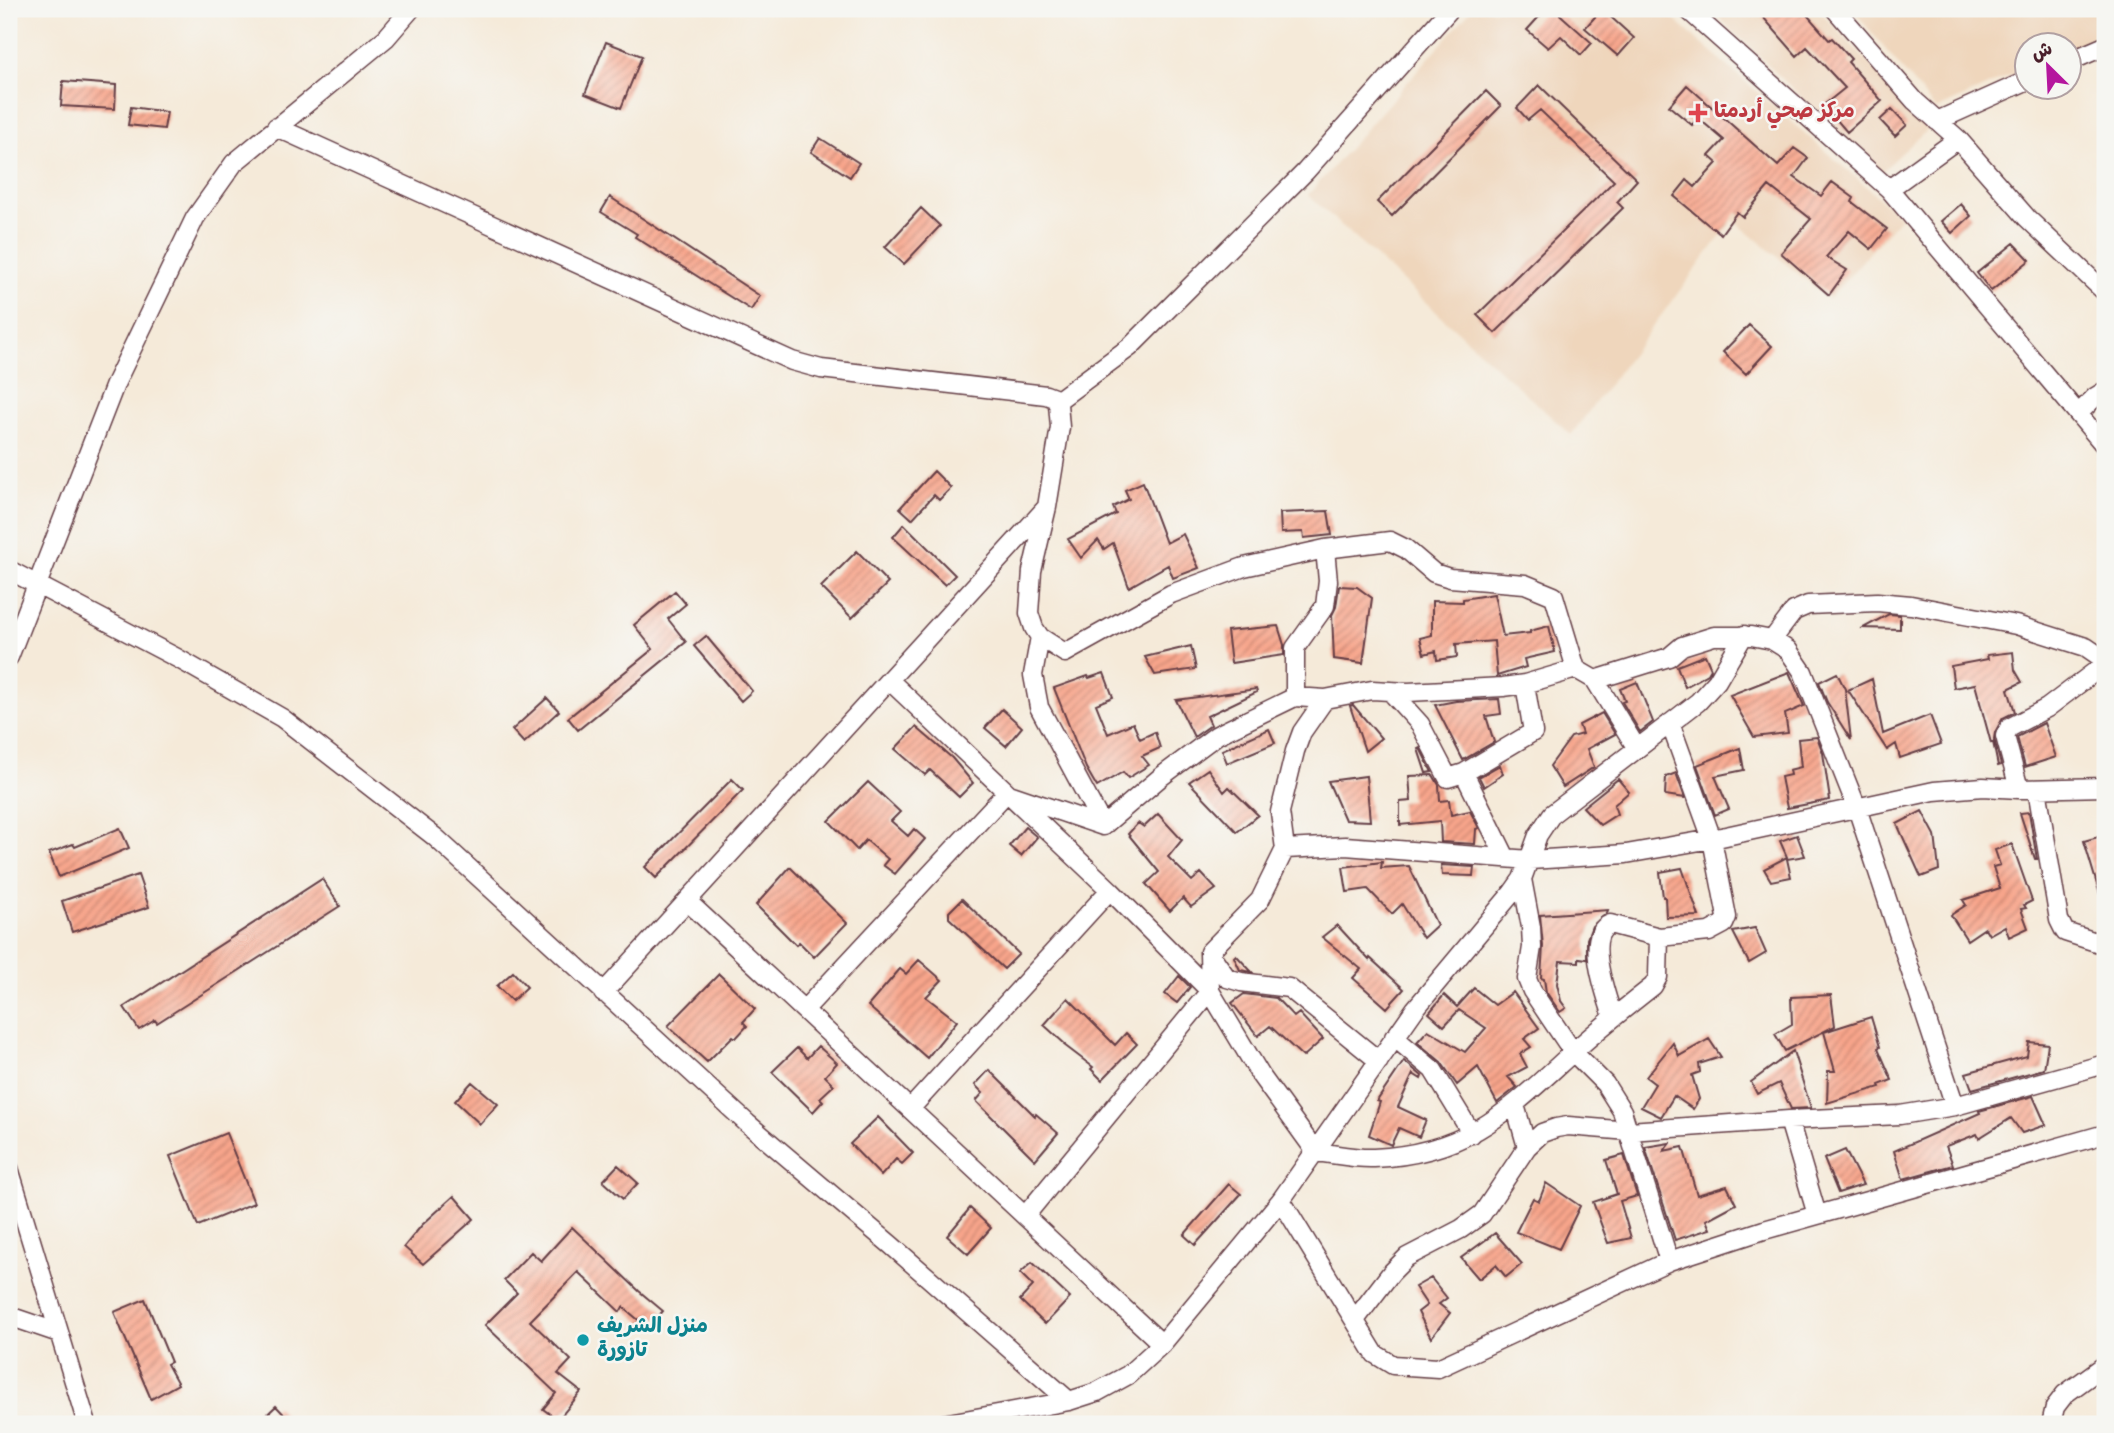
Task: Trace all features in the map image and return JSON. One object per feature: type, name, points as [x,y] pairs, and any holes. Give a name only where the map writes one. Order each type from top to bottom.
[{"type":"street","points":[[9,657],[116,382],[195,218],[234,163],[386,38],[411,9]]},
{"type":"street","points":[[1057,401],[1130,347],[1305,172],[1450,9]]},
{"type":"street","points":[[1687,9],[1889,189],[2105,446]]},
{"type":"street","points":[[1835,9],[1915,101],[1958,139],[2027,218],[2105,292]]},
{"type":"street","points":[[2082,56],[2105,46]]},
{"type":"street","points":[[1937,121],[2012,87]]},
{"type":"street","points":[[276,128],[792,361],[821,369],[1046,395],[1057,401],[1060,410],[1059,427],[1047,507],[1032,571],[1030,613],[1040,637],[1065,653],[1171,594],[1244,568],[1325,549],[1390,541],[1406,549],[1434,573],[1450,578],[1525,584],[1554,596],[1576,669],[1595,680],[1636,747]]},
{"type":"street","points":[[1889,189],[1958,139]]},
{"type":"street","points":[[2079,413],[2105,391]]},
{"type":"street","points":[[603,993],[1047,507]]},
{"type":"street","points":[[1295,696],[1295,648],[1325,606],[1328,581],[1325,549]]},
{"type":"street","points":[[9,570],[177,658],[282,718],[435,838],[747,1123],[1069,1401]]},
{"type":"street","points":[[1772,640],[1794,611],[1808,605],[1877,602],[1911,605],[2016,625],[2086,647],[2105,662],[2005,736],[2028,789],[2059,920],[2065,932],[2105,945]]},
{"type":"street","points":[[1595,680],[1669,657],[1682,646],[1714,636],[1744,635],[1772,640],[1788,650],[1803,672],[1857,807],[1955,1106]]},
{"type":"street","points":[[943,1424],[1069,1401],[1097,1392],[1128,1375],[1162,1344],[1281,1200],[1394,1037],[1522,879],[1538,835],[1552,814],[1698,702],[1717,681],[1744,635]]},
{"type":"street","points":[[1040,637],[1033,675],[1039,706],[1103,826]]},
{"type":"street","points":[[1103,826],[1217,735],[1295,696],[1325,699],[1372,691],[1408,692],[1525,684],[1576,669]]},
{"type":"street","points":[[889,680],[1110,890],[1210,991],[1261,1076],[1316,1152],[1371,1159],[1410,1155],[1456,1142],[1486,1126],[1515,1105],[1613,1017],[1653,986],[1658,977],[1659,937]]},
{"type":"street","points":[[1390,691],[1420,724],[1448,778],[1464,773],[1533,732],[1525,684]]},
{"type":"street","points":[[1026,1216],[1210,991],[1209,951],[1260,900],[1284,849],[1280,812],[1294,751],[1302,732],[1325,699]]},
{"type":"street","points":[[1613,1017],[1600,975],[1599,936],[1603,928],[1610,924],[1659,937],[1709,932],[1724,924],[1727,917],[1712,839],[1670,723]]},
{"type":"street","points":[[1464,773],[1506,858]]},
{"type":"street","points":[[1284,849],[1345,846],[1530,860],[1626,854],[1712,839],[1934,791],[1983,787],[2105,787]]},
{"type":"street","points":[[1006,793],[1103,826]]},
{"type":"street","points":[[804,1010],[1006,793]]},
{"type":"street","points":[[1522,879],[1531,927],[1532,947],[1527,979],[1532,991],[1573,1052],[1605,1084],[1622,1111],[1670,1261]]},
{"type":"street","points":[[910,1109],[1110,890]]},
{"type":"street","points":[[687,901],[1162,1344]]},
{"type":"street","points":[[1209,951],[1227,978],[1289,988],[1379,1061]]},
{"type":"street","points":[[1394,1037],[1433,1070],[1472,1133]]},
{"type":"street","points":[[1354,1320],[1407,1257],[1461,1229],[1482,1214],[1527,1147],[1542,1133],[1556,1128],[1569,1126],[1629,1131],[1900,1115],[1955,1106],[2105,1064]]},
{"type":"street","points":[[1515,1105],[1527,1147]]},
{"type":"street","points":[[1789,1120],[1816,1215]]},
{"type":"street","points":[[1281,1200],[1376,1354],[1393,1365],[1438,1368],[1670,1261],[1764,1230],[2105,1134]]},
{"type":"street","points":[[9,1168],[88,1424]]},
{"type":"street","points":[[9,1316],[60,1333]]},
{"type":"street","points":[[2051,1424],[2055,1407],[2065,1394],[2105,1365]]},
{"type":"shaded area","points":[[1472,9],[1662,9],[1901,217],[1829,299],[1733,220],[1571,435],[1308,195]]},
{"type":"shaded area","points":[[1710,9],[1818,9],[1929,128],[1880,173]]},
{"type":"shaded area","points":[[1852,9],[2105,9],[2105,32],[2082,43],[2082,32],[2012,32],[2012,75],[1936,110]]},
{"type":"building","points":[[1546,9],[1554,9],[1592,43],[1581,55],[1561,36],[1548,48],[1527,30]]},
{"type":"building","points":[[1602,9],[1634,38],[1618,56],[1585,28]]},
{"type":"building","points":[[1756,9],[1802,9],[1829,40],[1832,38],[1851,59],[1848,62],[1882,101],[1847,132],[1824,105],[1845,88],[1807,47],[1797,56]]},
{"type":"building","points":[[606,42],[642,56],[621,108],[585,94]]},
{"type":"building","points":[[63,81],[116,85],[115,109],[61,106]]},
{"type":"building","points":[[1539,85],[1637,180],[1617,202],[1623,208],[1495,333],[1477,315],[1614,181],[1540,110],[1528,120],[1517,108]]},
{"type":"building","points":[[1687,85],[1778,166],[1794,148],[1808,158],[1794,177],[1821,196],[1832,182],[1854,198],[1852,202],[1887,229],[1871,249],[1849,231],[1826,257],[1847,270],[1829,295],[1781,253],[1811,219],[1769,186],[1743,217],[1737,212],[1721,234],[1674,196],[1687,180],[1695,187],[1717,163],[1709,156],[1724,140],[1698,118],[1692,125],[1669,106]]},
{"type":"building","points":[[1486,91],[1501,106],[1392,216],[1377,202]]},
{"type":"building","points":[[131,107],[167,112],[164,129],[128,125]]},
{"type":"building","points":[[1892,109],[1907,125],[1895,136],[1880,120]]},
{"type":"building","points":[[820,138],[859,163],[850,177],[811,152]]},
{"type":"building","points":[[610,197],[760,296],[751,310],[635,237],[637,234],[601,212]]},
{"type":"building","points":[[1961,204],[1971,216],[1952,233],[1941,221]]},
{"type":"building","points":[[921,208],[940,226],[904,264],[885,247]]},
{"type":"building","points":[[2014,243],[2030,260],[1991,291],[1977,273]]},
{"type":"building","points":[[1749,325],[1772,346],[1746,374],[1723,352]]},
{"type":"building","points":[[934,471],[951,488],[939,500],[934,495],[912,519],[900,508]]},
{"type":"building","points":[[1143,482],[1166,543],[1183,534],[1199,568],[1173,578],[1168,565],[1129,587],[1113,543],[1104,549],[1098,540],[1081,558],[1068,539],[1116,514],[1113,507],[1129,499],[1125,490]]},
{"type":"building","points":[[1328,511],[1332,535],[1304,538],[1303,532],[1281,533],[1280,513]]},
{"type":"building","points":[[904,524],[955,575],[945,585],[893,537]]},
{"type":"building","points":[[857,551],[888,583],[852,618],[821,587]]},
{"type":"building","points":[[1339,586],[1357,587],[1372,598],[1363,663],[1334,659],[1332,615]]},
{"type":"building","points":[[675,591],[686,604],[668,619],[686,642],[578,730],[568,718],[653,649],[634,625]]},
{"type":"building","points":[[1494,594],[1503,636],[1530,633],[1549,626],[1555,652],[1524,659],[1526,667],[1497,676],[1494,641],[1456,644],[1457,657],[1437,660],[1436,651],[1424,654],[1420,638],[1432,635],[1432,601],[1463,602],[1463,599]]},
{"type":"building","points":[[1889,614],[1900,615],[1900,629],[1863,628]]},
{"type":"building","points":[[1278,626],[1284,655],[1231,663],[1227,631]]},
{"type":"building","points":[[706,636],[752,691],[741,701],[694,646]]},
{"type":"building","points":[[1191,646],[1196,669],[1155,675],[1145,657]]},
{"type":"building","points":[[2013,652],[2015,670],[2022,682],[2008,689],[2015,712],[2003,718],[1995,732],[1994,739],[2001,765],[1998,766],[1975,684],[1954,688],[1951,666],[1988,659],[1987,655]]},
{"type":"building","points":[[1705,655],[1711,669],[1708,674],[1685,687],[1677,666]]},
{"type":"building","points":[[1789,672],[1804,706],[1785,714],[1788,733],[1754,737],[1730,695]]},
{"type":"building","points":[[1104,673],[1113,697],[1096,704],[1108,734],[1133,723],[1140,739],[1155,732],[1160,748],[1142,756],[1149,765],[1128,778],[1123,772],[1097,787],[1086,768],[1054,688]]},
{"type":"building","points":[[1837,673],[1845,689],[1851,740],[1827,702],[1819,682]]},
{"type":"building","points":[[1872,679],[1883,734],[1930,715],[1941,744],[1900,758],[1896,744],[1887,750],[1848,690]]},
{"type":"building","points":[[1637,682],[1653,722],[1640,732],[1622,702],[1625,701],[1620,689]]},
{"type":"building","points":[[1256,689],[1257,692],[1207,716],[1211,725],[1194,737],[1176,700]]},
{"type":"building","points":[[547,698],[559,711],[524,743],[512,730]]},
{"type":"building","points":[[1499,699],[1501,714],[1486,716],[1494,742],[1463,760],[1435,705]]},
{"type":"building","points":[[1353,705],[1381,738],[1365,751],[1350,706]]},
{"type":"building","points":[[1002,709],[1022,727],[1006,746],[985,728]]},
{"type":"building","points":[[1602,713],[1615,734],[1587,749],[1594,767],[1563,787],[1550,766],[1571,737],[1582,734],[1579,725]]},
{"type":"building","points":[[2044,723],[2056,757],[2025,767],[2017,737]]},
{"type":"building","points":[[916,727],[952,758],[973,783],[959,797],[930,770],[925,775],[895,749]]},
{"type":"building","points":[[1269,729],[1275,743],[1227,763],[1222,750]]},
{"type":"building","points":[[1817,737],[1823,753],[1830,800],[1787,808],[1781,777],[1790,775],[1789,770],[1801,767],[1798,739]]},
{"type":"building","points":[[1420,748],[1432,772],[1426,773],[1418,749]]},
{"type":"building","points":[[1740,748],[1744,770],[1715,776],[1729,809],[1715,815],[1697,765]]},
{"type":"building","points":[[1500,765],[1503,774],[1484,787],[1479,777]]},
{"type":"building","points":[[1208,769],[1224,792],[1229,787],[1258,815],[1237,832],[1189,782]]},
{"type":"building","points":[[1676,773],[1685,798],[1665,795],[1666,777]]},
{"type":"building","points":[[1433,775],[1439,785],[1440,801],[1449,800],[1451,815],[1470,811],[1479,828],[1476,829],[1475,844],[1441,842],[1440,821],[1400,825],[1400,802],[1411,801],[1409,776]]},
{"type":"building","points":[[1366,776],[1370,821],[1345,820],[1328,781]]},
{"type":"building","points":[[732,779],[743,790],[656,878],[645,867]]},
{"type":"building","points":[[1618,779],[1629,792],[1614,805],[1617,814],[1600,825],[1583,807]]},
{"type":"building","points":[[868,782],[900,812],[891,821],[908,836],[914,829],[925,839],[895,874],[883,865],[888,859],[866,840],[857,850],[829,821]]},
{"type":"building","points":[[1922,811],[1935,835],[1939,870],[1921,877],[1897,824]]},
{"type":"building","points":[[2029,812],[2037,859],[2020,813]]},
{"type":"building","points":[[1158,814],[1182,840],[1168,857],[1192,881],[1201,873],[1216,889],[1191,907],[1183,898],[1170,911],[1146,884],[1159,872],[1128,834],[1138,823],[1144,827]]},
{"type":"building","points":[[1025,827],[1037,837],[1021,856],[1009,846]]},
{"type":"building","points":[[120,828],[129,848],[59,877],[49,853],[73,844],[75,847]]},
{"type":"building","points":[[1797,835],[1805,856],[1787,859],[1791,877],[1771,881],[1764,869],[1787,857],[1780,841]]},
{"type":"building","points":[[2105,835],[2105,897],[2101,898],[2084,841]]},
{"type":"building","points":[[2012,844],[2032,901],[2024,905],[2026,908],[2021,909],[2028,928],[2009,937],[2005,926],[1989,935],[1985,928],[1967,940],[1951,915],[1966,905],[1963,900],[2000,888],[1993,867],[2000,865],[1995,850]]},
{"type":"building","points":[[1382,862],[1381,868],[1409,866],[1437,925],[1423,938],[1402,904],[1392,914],[1368,889],[1347,892],[1343,867]]},
{"type":"building","points":[[1441,865],[1474,867],[1473,876],[1442,875]]},
{"type":"building","points":[[790,867],[847,923],[814,957],[799,942],[796,945],[756,905]]},
{"type":"building","points":[[1682,868],[1699,916],[1666,917],[1660,872]]},
{"type":"building","points":[[138,875],[149,907],[72,932],[62,901]]},
{"type":"building","points":[[322,879],[340,906],[157,1023],[155,1020],[139,1030],[124,1007]]},
{"type":"building","points":[[962,899],[1019,954],[1004,969],[949,918],[949,912]]},
{"type":"building","points":[[1608,910],[1592,926],[1587,939],[1587,959],[1579,958],[1579,962],[1560,961],[1557,984],[1561,1001],[1566,1008],[1560,1012],[1546,992],[1544,979],[1541,978],[1543,946],[1540,915]]},
{"type":"building","points":[[1337,925],[1369,960],[1370,958],[1404,989],[1387,1008],[1353,978],[1361,969],[1322,937]]},
{"type":"building","points":[[1755,928],[1766,953],[1749,963],[1733,932]]},
{"type":"building","points":[[1236,955],[1252,972],[1240,970],[1234,957]]},
{"type":"building","points":[[919,960],[942,980],[926,997],[957,1021],[927,1058],[868,1006],[900,969],[906,974]]},
{"type":"building","points":[[513,972],[527,987],[512,1001],[497,986]]},
{"type":"building","points":[[719,974],[755,1009],[743,1022],[747,1026],[707,1062],[668,1026]]},
{"type":"building","points":[[1179,976],[1190,987],[1177,1003],[1165,994]]},
{"type":"building","points":[[1474,988],[1495,1005],[1513,992],[1539,1028],[1524,1039],[1531,1047],[1520,1054],[1527,1067],[1508,1077],[1517,1087],[1497,1103],[1478,1067],[1457,1085],[1441,1062],[1417,1042],[1428,1030],[1465,1052],[1486,1028],[1459,1010],[1444,1026],[1429,1013],[1444,995],[1457,1007]]},
{"type":"building","points":[[1244,994],[1276,998],[1294,1017],[1299,1013],[1323,1039],[1303,1057],[1270,1026],[1258,1036],[1232,1003]]},
{"type":"building","points":[[1831,995],[1835,1026],[1785,1051],[1775,1034],[1792,1024],[1791,997]]},
{"type":"building","points":[[1068,998],[1115,1045],[1126,1033],[1137,1044],[1102,1080],[1091,1069],[1093,1067],[1064,1045],[1044,1025]]},
{"type":"building","points":[[1871,1017],[1880,1047],[1878,1048],[1892,1080],[1879,1085],[1880,1087],[1827,1103],[1828,1071],[1835,1071],[1824,1032]]},
{"type":"building","points":[[1709,1039],[1721,1057],[1699,1064],[1700,1072],[1692,1075],[1699,1099],[1693,1109],[1674,1096],[1661,1117],[1641,1107],[1655,1084],[1646,1077],[1673,1043],[1679,1056]]},
{"type":"building","points":[[2029,1042],[2048,1044],[2044,1069],[1972,1089],[1966,1073],[2027,1056]]},
{"type":"building","points":[[818,1046],[837,1063],[825,1076],[834,1085],[820,1098],[823,1101],[813,1112],[772,1072],[797,1048],[807,1058]]},
{"type":"building","points":[[1793,1051],[1811,1108],[1791,1109],[1779,1083],[1757,1094],[1751,1082]]},
{"type":"building","points":[[1404,1061],[1422,1076],[1421,1079],[1413,1074],[1398,1107],[1426,1120],[1419,1137],[1399,1128],[1391,1145],[1369,1135],[1380,1102],[1377,1101]]},
{"type":"building","points":[[989,1070],[1035,1116],[1036,1114],[1058,1133],[1035,1160],[976,1101],[983,1093],[975,1085]]},
{"type":"building","points":[[472,1082],[498,1104],[480,1124],[455,1101]]},
{"type":"building","points":[[2033,1096],[2046,1125],[2022,1133],[2011,1118],[1979,1138],[1977,1134],[1946,1146],[1953,1165],[1903,1179],[1894,1151],[1980,1113],[1979,1111]]},
{"type":"building","points":[[878,1117],[913,1153],[902,1164],[896,1159],[881,1176],[850,1144]]},
{"type":"building","points":[[226,1133],[254,1203],[198,1226],[170,1156]]},
{"type":"building","points":[[1670,1143],[1664,1151],[1683,1147],[1697,1195],[1727,1186],[1736,1204],[1706,1220],[1710,1229],[1675,1240],[1645,1147]]},
{"type":"building","points":[[1845,1150],[1863,1185],[1838,1193],[1824,1159]]},
{"type":"building","points":[[1624,1155],[1637,1196],[1620,1201],[1631,1238],[1608,1243],[1593,1202],[1617,1194],[1606,1160]]},
{"type":"building","points":[[618,1165],[638,1183],[623,1199],[603,1181]]},
{"type":"building","points":[[1546,1183],[1580,1206],[1559,1249],[1516,1232],[1533,1198],[1539,1201]]},
{"type":"building","points":[[1229,1184],[1241,1194],[1195,1245],[1184,1235]]},
{"type":"building","points":[[454,1196],[474,1219],[423,1264],[404,1247],[422,1225]]},
{"type":"building","points":[[970,1208],[991,1228],[968,1254],[947,1236]]},
{"type":"building","points":[[572,1227],[663,1311],[648,1328],[623,1307],[620,1312],[578,1272],[530,1321],[571,1360],[558,1374],[581,1392],[558,1420],[543,1409],[556,1393],[485,1325],[517,1293],[504,1280],[531,1252],[541,1261]]},
{"type":"building","points":[[1495,1233],[1522,1264],[1506,1277],[1496,1265],[1479,1279],[1461,1258]]},
{"type":"building","points":[[1032,1262],[1070,1298],[1045,1324],[1020,1300],[1033,1286],[1020,1273]]},
{"type":"building","points":[[1431,1278],[1447,1298],[1439,1304],[1450,1313],[1431,1338],[1418,1312],[1427,1305],[1415,1287]]},
{"type":"building","points":[[145,1299],[171,1362],[167,1364],[178,1384],[151,1399],[114,1312]]},
{"type":"building","points":[[276,1406],[293,1424],[257,1424]]},
{"type":"place","name":"مركز صحي أردمتا","points":[[1698,113]]},
{"type":"place","name":"منزل الشريف تازورة","points":[[583,1340]]}]
